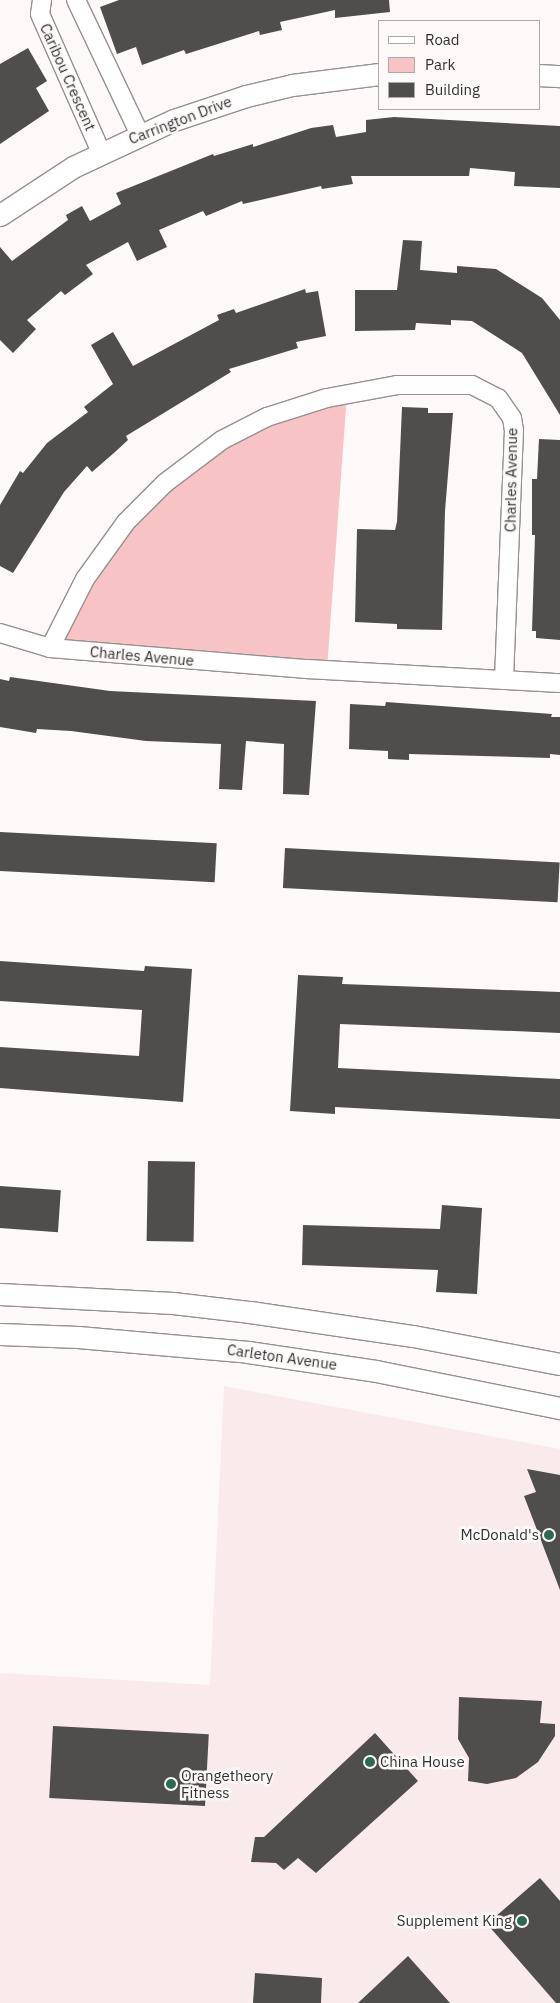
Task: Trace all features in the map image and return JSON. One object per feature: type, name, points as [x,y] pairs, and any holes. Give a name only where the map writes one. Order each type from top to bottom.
[{"type":"street","name":"Caribou Crescent","points":[[42,0],[40,14],[101,152]]},
{"type":"street","points":[[76,0],[140,134]]},
{"type":"street","name":"Carrington Drive","points":[[0,215],[101,152],[140,134],[246,96],[292,86],[378,74]]},
{"type":"street","points":[[540,75],[560,76]]},
{"type":"street","name":"Charles Avenue","points":[[50,648],[85,579],[126,522],[165,483],[222,440],[266,417],[327,398],[397,385],[472,385],[498,398],[512,418],[514,430],[504,680]]},
{"type":"street","name":"Charles Avenue","points":[[0,633],[50,648],[242,664],[560,683]]},
{"type":"street","points":[[0,1294],[172,1303],[250,1312],[413,1336],[560,1364]]},
{"type":"street","name":"Carleton Avenue","points":[[0,1334],[87,1337],[248,1352],[376,1371],[560,1408]]},
{"type":"shaded area","points":[[224,1386],[560,1449],[560,2003],[0,2003],[0,1673],[210,1685]]},
{"type":"green space","points":[[347,394],[327,669],[50,648],[126,522],[222,440]]},
{"type":"building","points":[[119,0],[389,0],[390,12],[335,18],[335,10],[280,22],[282,30],[260,35],[259,31],[186,54],[184,50],[142,65],[136,47],[117,54],[100,7]]},
{"type":"building","points":[[28,48],[47,81],[36,88],[49,111],[0,144],[0,64]]},
{"type":"building","points":[[394,117],[560,126],[560,188],[514,186],[515,172],[470,168],[469,176],[351,176],[353,184],[322,189],[321,186],[243,204],[242,201],[206,216],[203,211],[159,230],[167,247],[137,261],[128,242],[86,265],[93,274],[65,295],[61,291],[27,320],[36,329],[13,353],[0,340],[0,247],[12,261],[68,220],[66,215],[82,206],[90,221],[121,204],[116,193],[213,154],[214,156],[253,144],[253,147],[311,128],[333,125],[336,137],[366,132],[366,120]]},
{"type":"building","points":[[403,240],[422,241],[420,270],[457,273],[457,266],[496,269],[542,298],[560,320],[560,415],[522,353],[472,321],[451,320],[451,325],[416,323],[415,330],[355,331],[355,290],[397,290]]},
{"type":"building","points":[[305,289],[306,293],[318,291],[326,336],[296,342],[298,348],[229,369],[231,372],[126,436],[128,440],[115,452],[92,472],[87,466],[64,492],[13,573],[0,566],[0,505],[20,471],[23,473],[47,443],[88,412],[84,407],[113,384],[91,345],[113,332],[133,366],[219,320],[217,315],[234,309],[236,313]]},
{"type":"building","points":[[402,407],[428,408],[428,413],[453,413],[445,511],[442,630],[397,629],[397,624],[355,622],[357,529],[395,530],[397,522]]},
{"type":"building","points":[[539,439],[560,440],[560,640],[536,638],[536,631],[532,631],[535,535],[532,535],[532,479],[537,479]]},
{"type":"building","points":[[10,677],[110,691],[316,701],[309,795],[283,794],[284,744],[246,741],[242,790],[219,789],[221,744],[146,741],[71,731],[37,729],[36,733],[0,727],[0,679],[9,681]]},
{"type":"building","points":[[386,702],[552,714],[551,717],[560,717],[560,755],[550,754],[550,758],[409,754],[409,760],[388,759],[388,751],[349,749],[350,704],[385,706]]},
{"type":"building","points":[[0,832],[217,843],[215,882],[0,871]]},
{"type":"building","points":[[285,848],[560,862],[558,902],[283,888]]},
{"type":"building","points":[[0,961],[144,971],[145,966],[192,969],[183,1102],[0,1088],[0,1047],[139,1056],[142,1010],[0,1001]]},
{"type":"building","points":[[298,975],[343,977],[342,984],[560,992],[560,1033],[340,1024],[338,1068],[560,1079],[560,1119],[335,1107],[335,1114],[290,1111]]},
{"type":"building","points":[[148,1161],[195,1162],[194,1242],[147,1241]]},
{"type":"building","points":[[0,1186],[61,1190],[58,1232],[0,1228]]},
{"type":"building","points":[[442,1205],[482,1208],[477,1294],[436,1292],[438,1270],[302,1265],[303,1225],[440,1229]]},
{"type":"building","name":"McDonald's","points":[[527,1469],[560,1475],[560,1590],[524,1496],[536,1492]]},
{"type":"building","points":[[459,1697],[542,1701],[540,1723],[555,1724],[555,1736],[538,1762],[516,1778],[487,1784],[468,1781],[469,1758],[458,1739]]},
{"type":"building","points":[[53,1726],[209,1734],[205,1806],[49,1798]]},
{"type":"building","points":[[375,1733],[418,1781],[316,1873],[298,1858],[284,1870],[276,1863],[251,1862],[255,1837],[264,1837]]},
{"type":"building","points":[[540,1878],[560,1901],[560,2003],[556,2003],[487,1924]]},
{"type":"building","points":[[408,1956],[450,2003],[358,2003]]},
{"type":"building","points":[[255,1973],[322,1978],[321,2003],[253,2003]]},
{"type":"place","name":"McDonald's","points":[[549,1535]]},
{"type":"place","name":"China House","points":[[370,1762]]},
{"type":"place","name":"Orangetheory Fitness","points":[[171,1784]]},
{"type":"place","name":"Supplement King","points":[[522,1921]]}]
